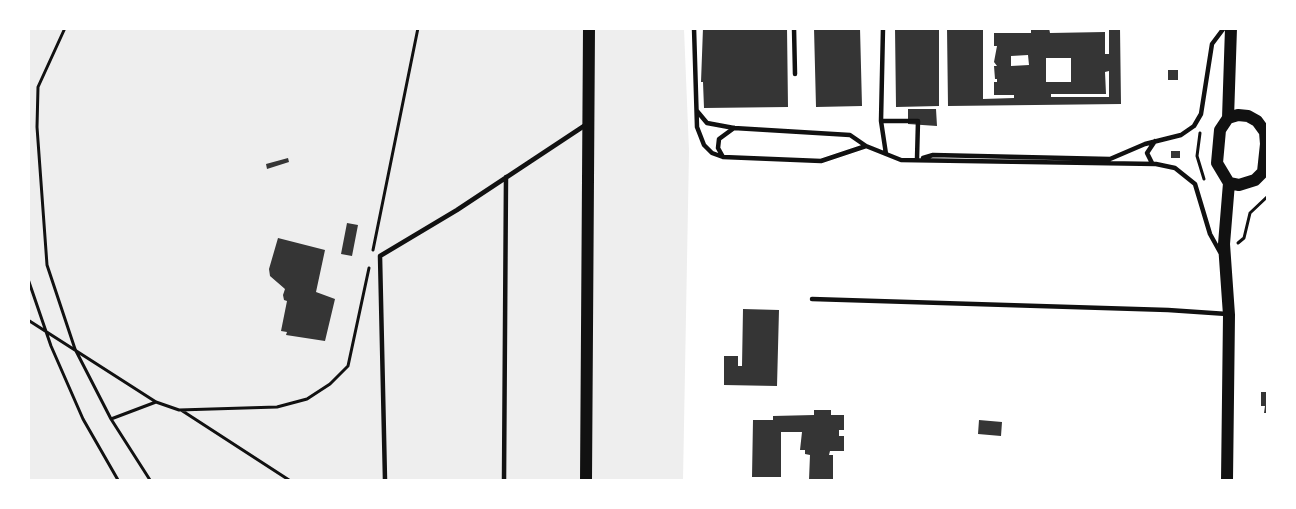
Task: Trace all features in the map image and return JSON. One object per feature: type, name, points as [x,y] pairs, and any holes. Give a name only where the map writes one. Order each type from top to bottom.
[{"type":"main road","points":[[586,480],[589,28]]},
{"type":"main road","points":[[1227,480],[1229,315],[1224,244],[1229,183],[1217,163],[1220,130],[1228,118],[1231,28]]},
{"type":"main road","points":[[1228,118],[1248,116],[1257,121],[1266,132],[1265,172],[1247,184],[1229,183]]},
{"type":"lane","points":[[694,28],[697,127],[704,145],[712,153],[723,157],[821,161],[867,146]]},
{"type":"lane","points":[[794,28],[795,74]]},
{"type":"lane","points":[[883,28],[881,121],[886,154]]},
{"type":"lane","points":[[919,159],[933,155],[1110,159],[1188,131],[1198,119],[1205,98],[1212,44],[1224,28]]},
{"type":"lane","points":[[697,111],[707,123],[734,128],[850,135],[867,146],[900,160],[1156,164]]},
{"type":"lane","points":[[881,121],[918,121],[919,159]]},
{"type":"lane","points":[[385,480],[380,256],[589,123]]},
{"type":"lane","points":[[723,157],[718,147],[719,139],[734,128]]},
{"type":"lane","points":[[1155,141],[1147,156],[1150,163],[1180,170],[1195,184],[1210,234],[1227,266]]},
{"type":"lane","points":[[504,480],[506,177]]},
{"type":"lane","points":[[812,299],[1168,310],[1229,315]]},
{"type":"path","points":[[64,28],[38,87],[37,127],[47,265],[75,349],[111,419],[150,480]]},
{"type":"path","points":[[179,410],[278,407],[307,399],[330,384],[348,366],[418,28]]},
{"type":"path","points":[[28,279],[46,333],[83,419],[118,480]]},
{"type":"path","points":[[28,320],[156,402],[179,410],[289,480]]},
{"type":"path","points":[[111,419],[156,402]]},
{"type":"shaded area","points":[[28,29],[684,29],[689,151],[683,480],[29,480]]},
{"type":"building","points":[[703,28],[787,28],[788,107],[704,108],[703,82],[701,82]]},
{"type":"building","points":[[814,28],[860,28],[862,106],[816,107]]},
{"type":"building","points":[[895,28],[939,28],[939,106],[896,107]]},
{"type":"building","points":[[947,28],[983,28],[983,99],[1014,98],[1014,95],[994,95],[994,82],[997,82],[994,66],[997,66],[994,62],[997,46],[994,46],[994,33],[1031,33],[1031,28],[1049,28],[1050,33],[1105,32],[1105,54],[1109,54],[1109,28],[1120,28],[1121,104],[948,106]],"holes":[[[1028,55],[1029,65],[1011,66],[1011,56]],[[1046,58],[1071,58],[1071,82],[1046,82]],[[1109,71],[1109,97],[1051,97],[1051,94],[1106,94],[1105,72]]]},
{"type":"building","points":[[1168,70],[1178,70],[1178,80],[1168,80]]},
{"type":"building","points":[[908,109],[936,109],[937,126],[908,124]]},
{"type":"building","points":[[1171,151],[1180,151],[1180,158],[1171,158]]},
{"type":"building","points":[[288,158],[289,162],[267,169],[266,164]]},
{"type":"building","points":[[347,223],[358,225],[352,256],[341,254]]},
{"type":"building","points":[[278,238],[325,250],[316,292],[335,299],[325,341],[286,335],[287,332],[281,331],[287,301],[284,300],[283,295],[285,289],[270,276],[269,269]]},
{"type":"building","points":[[743,309],[779,310],[777,386],[724,385],[724,356],[738,356],[738,366],[742,366]]},
{"type":"building","points":[[1261,392],[1268,392],[1268,413],[1264,413],[1265,406],[1261,406]]},
{"type":"building","points":[[814,410],[831,410],[831,415],[844,415],[844,430],[839,430],[839,436],[844,436],[844,451],[830,451],[829,455],[833,455],[833,480],[809,480],[810,455],[805,454],[805,450],[800,450],[802,432],[781,432],[781,477],[752,477],[753,420],[773,420],[773,416],[814,415]]},
{"type":"building","points":[[979,420],[1002,422],[1001,436],[978,434]]}]
